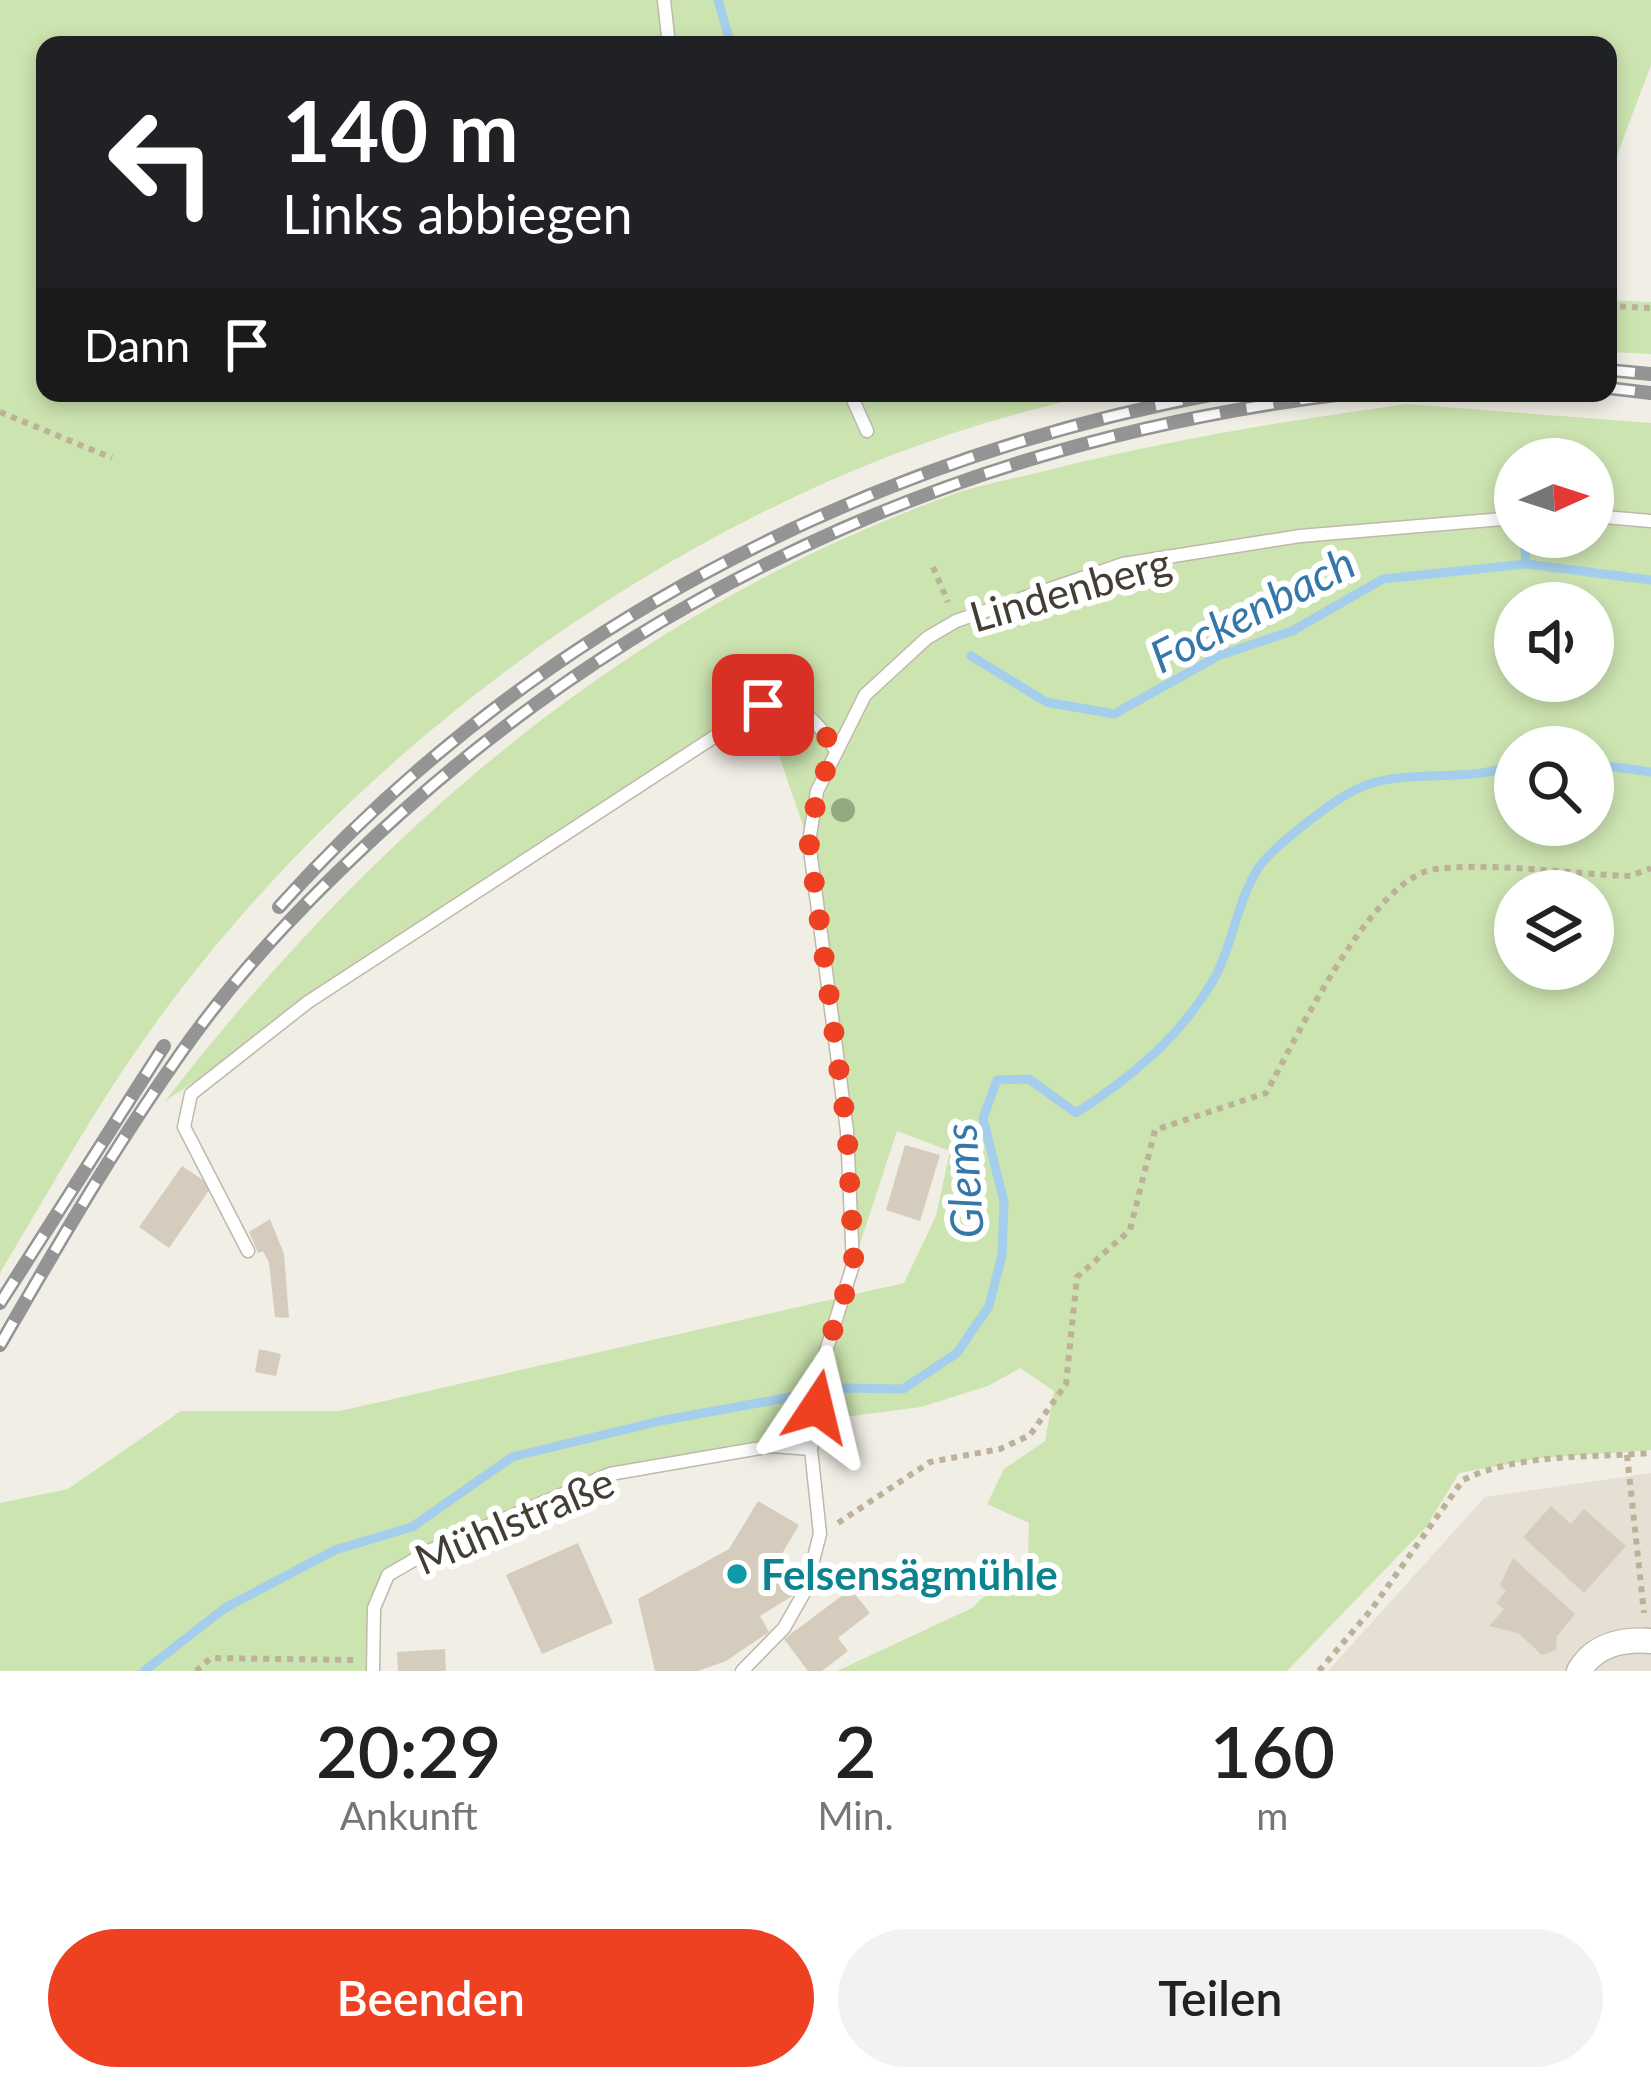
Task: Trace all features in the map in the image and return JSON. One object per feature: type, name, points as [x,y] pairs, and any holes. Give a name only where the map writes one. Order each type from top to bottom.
[{"type":"street","points":[[1579,1671],[1602,1648],[1649,1641]]},
{"type":"lane","points":[[664,0],[668,36]]},
{"type":"lane","points":[[854,402],[867,431]]},
{"type":"lane","points":[[1614,518],[1651,521]]},
{"type":"lane","name":"Lindenberg","points":[[834,748],[865,694],[927,638],[956,621],[1123,564],[1300,536],[1494,520]]},
{"type":"lane","points":[[248,1251],[184,1127],[191,1094],[308,1002],[763,705],[787,703],[818,722],[834,748],[818,791],[809,842],[847,1131],[854,1265],[822,1364],[811,1449],[820,1534],[805,1591],[784,1628],[742,1671]]},
{"type":"lane","name":"Mühlstraße","points":[[373,1669],[374,1608],[388,1575],[430,1550],[610,1474],[772,1446],[811,1449]]},
{"type":"path","points":[[1617,307],[1651,308]]},
{"type":"path","points":[[0,412],[112,458]]},
{"type":"path","points":[[933,567],[956,621]]},
{"type":"path","points":[[820,1534],[930,1462],[1000,1448],[1030,1435],[1066,1384],[1077,1277],[1130,1230],[1155,1130],[1266,1093],[1342,954],[1388,898],[1430,868],[1630,876],[1651,868]]},
{"type":"path","points":[[1319,1671],[1371,1610],[1462,1480],[1484,1469],[1523,1463],[1651,1453]]},
{"type":"path","points":[[1627,1455],[1649,1641]]},
{"type":"path","points":[[196,1671],[211,1658],[346,1658],[373,1669]]},
{"type":"shaded area","points":[[1651,1473],[1651,1671],[1328,1671],[1485,1497]]},
{"type":"green space","points":[[0,0],[1651,0],[1651,65],[1617,155],[1617,36],[36,36],[36,402],[1070,402],[962,430],[822,484],[685,554],[554,636],[431,730],[317,834],[215,946],[127,1064],[0,1273]]},
{"type":"green space","points":[[1617,300],[1651,302],[1651,354],[1617,352]]},
{"type":"green space","points":[[1406,404],[1651,423],[1651,1450],[1541,1458],[1459,1473],[1426,1527],[1287,1671],[837,1671],[972,1608],[1028,1555],[1029,1523],[987,1504],[1004,1469],[1045,1441],[1054,1391],[1020,1368],[988,1386],[921,1407],[837,1418],[772,1446],[610,1474],[387,1575],[374,1608],[373,1671],[0,1671],[0,1503],[68,1489],[181,1411],[340,1411],[904,1283],[936,1216],[950,1151],[897,1131],[853,1265],[847,1131],[809,843],[762,706],[165,1101],[329,910],[418,824],[511,744],[610,670],[715,605],[825,547],[943,498],[1093,459],[1271,424]]},
{"type":"building","points":[[905,1145],[940,1155],[920,1221],[886,1210]]},
{"type":"building","points":[[182,1166],[212,1186],[169,1248],[139,1227]]},
{"type":"building","points":[[270,1219],[284,1254],[289,1318],[275,1317],[269,1263],[263,1251],[258,1253],[249,1232]]},
{"type":"building","points":[[259,1349],[281,1354],[276,1376],[255,1372]]},
{"type":"building","name":"Felsensägmühle","points":[[758,1501],[799,1525],[780,1557],[802,1590],[760,1616],[769,1632],[726,1661],[698,1671],[655,1671],[638,1599],[729,1549]]},
{"type":"building","points":[[1551,1506],[1571,1524],[1584,1509],[1626,1546],[1584,1593],[1523,1537]]},
{"type":"building","points":[[578,1543],[613,1623],[542,1654],[506,1575]]},
{"type":"building","points":[[1513,1558],[1575,1614],[1557,1636],[1556,1650],[1542,1655],[1518,1633],[1489,1626],[1504,1609],[1496,1603],[1506,1591],[1500,1585]]},
{"type":"building","points":[[851,1589],[870,1613],[838,1638],[848,1651],[822,1671],[808,1671],[784,1639]]},
{"type":"building","points":[[445,1649],[446,1671],[398,1671],[397,1652]]},
{"type":"waterway","name":"Fockenbach","points":[[718,0],[728,36]]},
{"type":"waterway","points":[[1526,558],[1526,564]]},
{"type":"waterway","name":"Fockenbach","points":[[971,656],[1046,702],[1114,714],[1218,656],[1292,631],[1383,579],[1526,564],[1651,580]]},
{"type":"waterway","name":"Glems","points":[[1614,767],[1651,772]]},
{"type":"waterway","name":"Glems","points":[[144,1671],[225,1608],[335,1550],[412,1527],[512,1457],[660,1421],[840,1388],[903,1389],[957,1353],[989,1306],[1002,1255],[1004,1202],[983,1118],[997,1080],[1029,1079],[1076,1113],[1135,1070],[1201,1000],[1220,966],[1259,867],[1298,829],[1364,786],[1407,777],[1494,771]]},
{"type":"railway","points":[[1617,371],[1651,374]]},
{"type":"railway","points":[[1617,389],[1651,393]]},
{"type":"railway","points":[[279,907],[375,809],[479,721],[589,642],[706,572],[829,513],[956,463],[1086,423],[1180,402]]},
{"type":"railway","points":[[0,1345],[129,1129],[226,993],[340,870],[504,727],[613,651],[726,585],[844,528],[966,480],[1091,442],[1294,402]]},
{"type":"railway","points":[[0,1303],[164,1046]]},
{"type":"place","name":"Felsensägmühle","points":[[737,1574]]},
{"type":"route","points":[[763,705],[787,703],[818,722],[834,748],[818,791],[809,842],[847,1131],[854,1265],[822,1364],[817,1407]]}]
